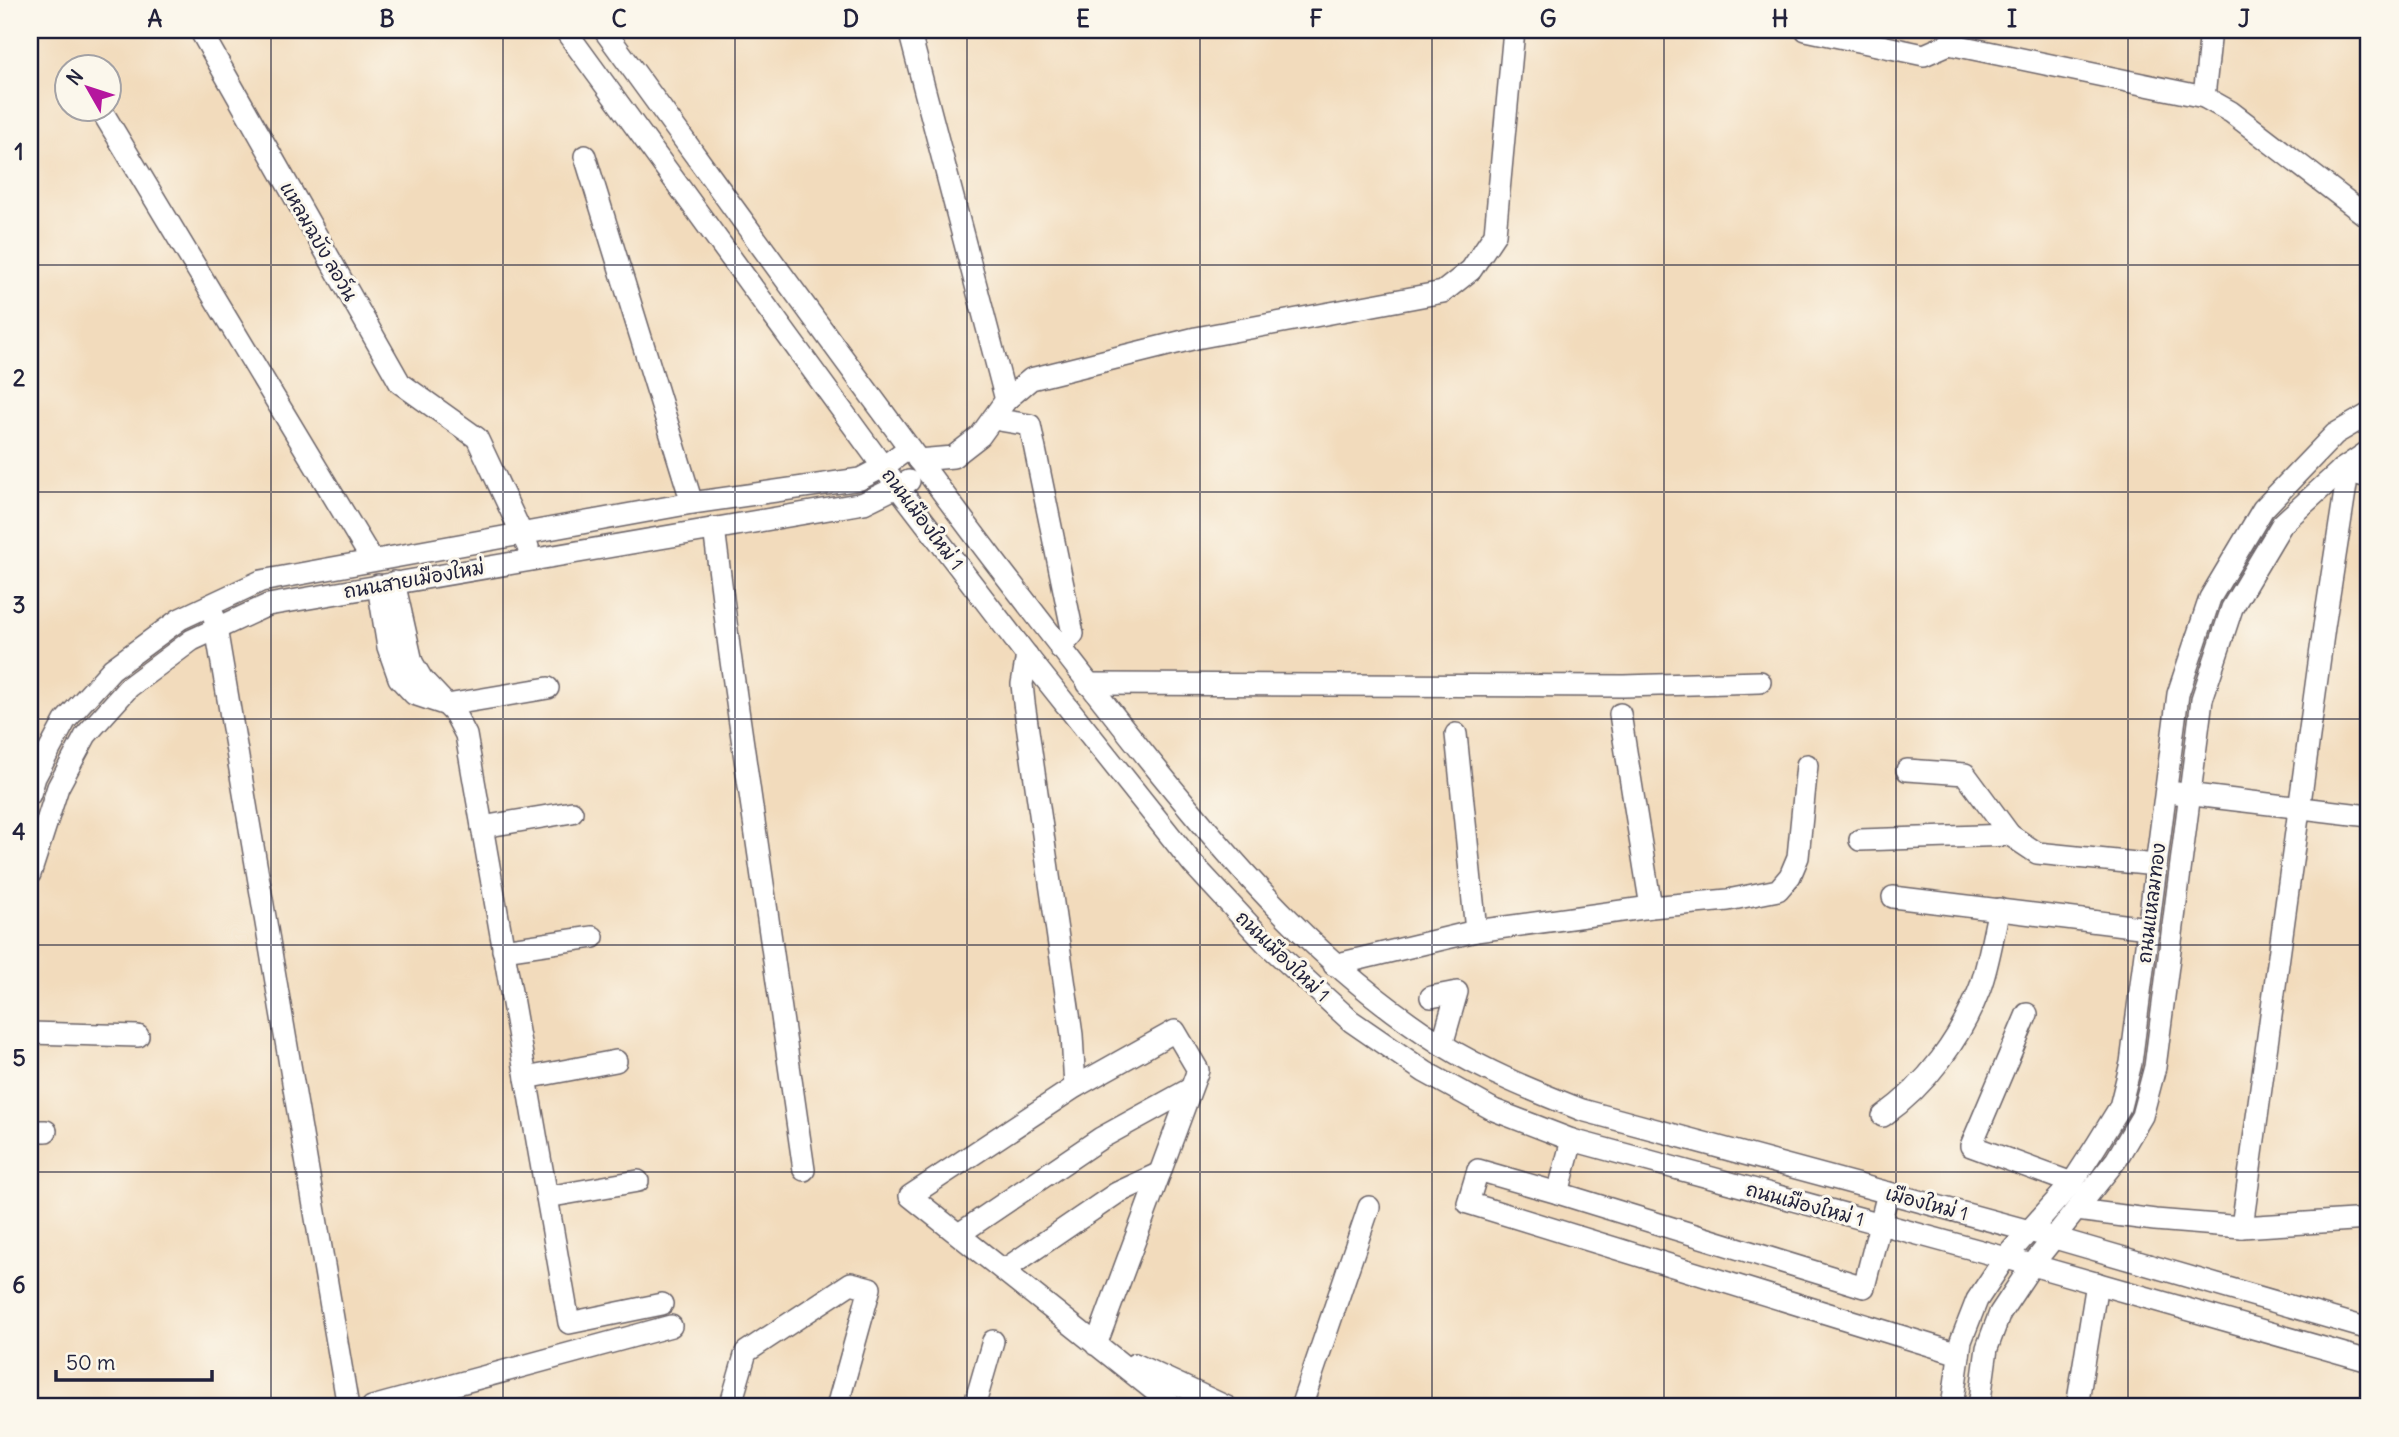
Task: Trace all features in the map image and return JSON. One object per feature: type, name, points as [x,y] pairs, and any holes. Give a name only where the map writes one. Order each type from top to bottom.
[{"type":"street","name":"แหลมฉบัง ลอว์น","points":[[200,30],[400,383],[463,430],[525,560]]},
{"type":"street","name":"ถนนเมืองใหม่ 1","points":[[565,30],[883,467],[1027,655],[1192,863],[1267,944],[1351,1021],[1425,1072],[1494,1110],[1572,1140],[2097,1283],[2369,1362]]},
{"type":"street","name":"ถนนเมืองใหม่ 1","points":[[604,30],[918,460],[1088,684],[1216,842],[1289,922],[1334,965],[1442,1045],[1507,1081],[1582,1110],[1798,1168]]},
{"type":"street","points":[[909,30],[1006,400]]},
{"type":"street","points":[[918,460],[953,457],[980,436],[1006,400],[1031,379],[1183,341],[1443,292],[1471,270],[1494,234],[1514,30]]},
{"type":"street","points":[[1806,30],[1924,55],[1953,37],[2204,97],[2231,111],[2369,218]]},
{"type":"street","points":[[2204,97],[2211,30]]},
{"type":"street","points":[[108,122],[372,560]]},
{"type":"street","points":[[585,156],[692,503]]},
{"type":"street","name":"ถนนแหลมทอง","points":[[1952,1407],[1961,1341],[1977,1300],[2005,1258],[2073,1183],[2120,1107],[2131,1063],[2178,694],[2210,598],[2263,509],[2335,434],[2369,414]]},
{"type":"street","points":[[993,419],[1030,425],[1073,634],[1060,648]]},
{"type":"street","name":"ถนนแหลมทอง","points":[[1979,1407],[1987,1348],[2000,1313],[2032,1265],[2116,1160],[2142,1116],[2155,1067],[2202,699],[2232,608],[2282,524],[2341,470],[2369,451]]},
{"type":"street","name":"ถนนสายเมืองใหม่","points":[[30,794],[65,721],[112,669],[180,618],[261,581],[692,503],[860,479],[883,467],[918,460]]},
{"type":"street","name":"ถนนสายเมืองใหม่","points":[[30,874],[58,787],[86,735],[129,687],[192,640],[217,628],[268,605],[864,503],[898,487],[918,460]]},
{"type":"street","points":[[2341,470],[2369,477]]},
{"type":"street","points":[[2242,1227],[2323,627],[2346,485],[2341,470]]},
{"type":"street","points":[[714,528],[804,1170]]},
{"type":"street","points":[[386,583],[412,662],[422,679],[455,714],[466,735],[569,1323],[662,1304]]},
{"type":"street","points":[[211,604],[348,1407]]},
{"type":"street","points":[[1027,655],[1022,684],[1024,703],[1072,1035],[1075,1087]]},
{"type":"street","points":[[1088,684],[1624,686],[1760,682]]},
{"type":"street","points":[[447,705],[548,688]]},
{"type":"street","points":[[1620,714],[1651,907]]},
{"type":"street","points":[[1456,734],[1476,931]]},
{"type":"street","points":[[1334,965],[1476,931],[1651,907],[1728,900],[1778,890],[1790,876],[1798,857],[1807,765]]},
{"type":"street","points":[[1907,770],[1965,774],[2010,835],[2037,853],[2156,866]]},
{"type":"street","points":[[2166,792],[2369,816]]},
{"type":"street","points":[[482,827],[572,812]]},
{"type":"street","points":[[1860,840],[2010,835]]},
{"type":"street","points":[[1893,897],[2148,928]]},
{"type":"street","points":[[1883,1116],[1902,1102],[1940,1062],[1962,1024],[1980,987],[1999,909]]},
{"type":"street","points":[[503,950],[593,936]]},
{"type":"street","points":[[1431,997],[1457,992],[1442,1045]]},
{"type":"street","points":[[2027,1014],[1971,1146],[2073,1183]]},
{"type":"street","points":[[1096,1345],[1198,1070],[1175,1031],[1075,1087],[910,1196],[1004,1269],[1096,1345],[1175,1407]]},
{"type":"street","points":[[30,1033],[138,1036]]},
{"type":"street","points":[[526,1078],[616,1061]]},
{"type":"street","points":[[958,1234],[1101,1138],[1190,1090]]},
{"type":"street","points":[[1558,1193],[1572,1140]]},
{"type":"street","name":"เมืองใหม่ 1","points":[[1798,1168],[2055,1238]]},
{"type":"street","points":[[1888,1193],[1864,1287],[1478,1170],[1468,1203],[1959,1354]]},
{"type":"street","points":[[1004,1269],[1117,1194],[1160,1173]]},
{"type":"street","points":[[547,1197],[638,1181]]},
{"type":"street","points":[[1301,1407],[1369,1207]]},
{"type":"street","points":[[2077,1210],[2242,1227],[2369,1219]]},
{"type":"street","points":[[2055,1238],[2369,1329]]},
{"type":"street","points":[[730,1407],[746,1352],[851,1283],[870,1288],[837,1407]]},
{"type":"street","points":[[2077,1407],[2097,1283]]},
{"type":"street","points":[[372,1407],[671,1326]]},
{"type":"street","points":[[974,1407],[993,1341]]},
{"type":"street","points":[[1135,1364],[1227,1407]]}]
